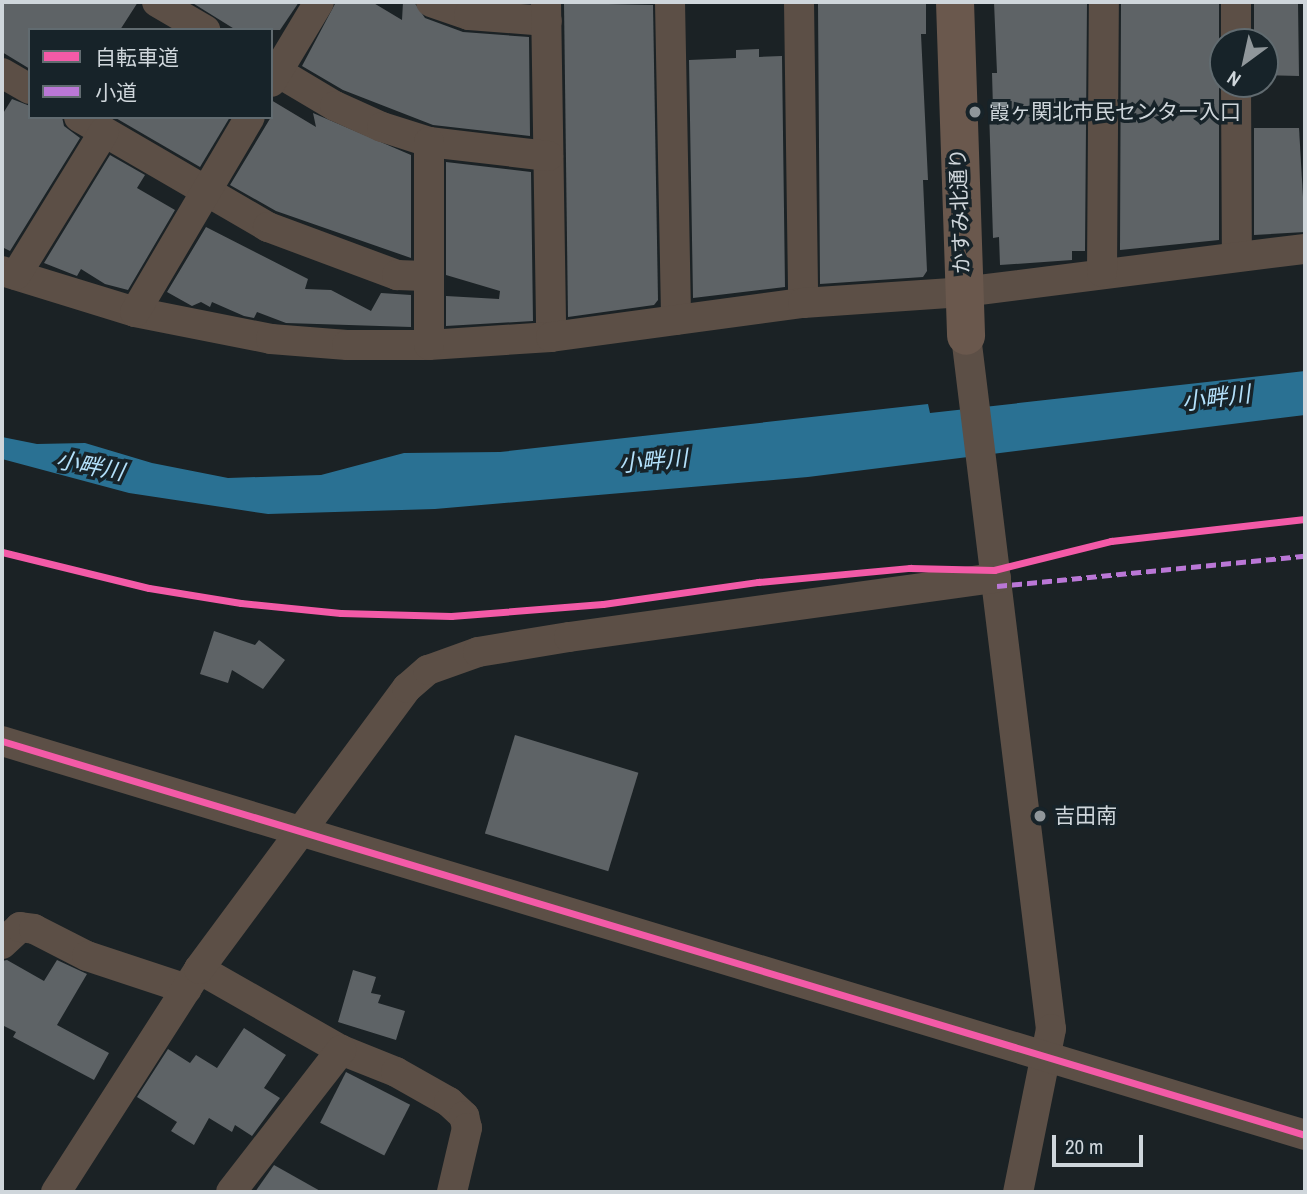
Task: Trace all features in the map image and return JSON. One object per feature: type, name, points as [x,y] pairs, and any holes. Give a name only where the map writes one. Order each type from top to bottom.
[{"type":"street","points":[[157,2],[202,28]]},
{"type":"street","points":[[319,2],[273,74],[335,106],[429,142],[548,156]]},
{"type":"street","points":[[431,2],[469,15],[547,11],[551,337]]},
{"type":"street","points":[[670,2],[676,320]]},
{"type":"street","points":[[799,2],[803,303]]},
{"type":"street","name":"かすみ北通り","points":[[955,2],[966,336]]},
{"type":"street","points":[[1102,272],[1104,2]]},
{"type":"street","points":[[1236,2],[1236,28]]},
{"type":"street","points":[[2,74],[28,88]]},
{"type":"street","points":[[1236,98],[1237,256]]},
{"type":"street","points":[[135,312],[249,119]]},
{"type":"street","points":[[425,276],[397,275],[268,227],[91,125],[9,273],[135,312],[271,339],[347,345],[429,345],[551,337],[803,303],[963,292],[1102,272],[1305,249]]},
{"type":"street","points":[[429,142],[425,276],[429,345]]},
{"type":"street","points":[[966,336],[1051,1028],[1018,1192]]},
{"type":"street","points":[[56,1192],[193,979],[299,831],[407,688],[428,670],[466,655],[994,570]]},
{"type":"street","points":[[2,741],[1046,1060],[1305,1135]]},
{"type":"street","points":[[2,944],[20,927],[34,929],[87,956],[193,979],[341,1050],[396,1072],[464,1116],[467,1128],[452,1192]]},
{"type":"street","points":[[231,1192],[341,1050]]},
{"type":"water","name":"小畔川","points":[[1305,371],[1305,415],[808,477],[435,509],[268,514],[129,493],[2,459],[2,437],[37,444],[85,443],[152,463],[228,478],[321,475],[404,453],[500,452],[928,404],[930,413]]},
{"type":"building","points":[[2,2],[138,2],[121,28],[28,28],[28,68],[2,52]]},
{"type":"building","points":[[191,2],[299,2],[280,30],[233,28]]},
{"type":"building","points":[[336,2],[372,2],[402,20],[403,2],[414,2],[425,18],[463,32],[529,37],[530,136],[433,125],[343,90],[302,66]]},
{"type":"building","points":[[926,2],[926,34],[921,34],[928,180],[923,180],[927,271],[923,277],[820,284],[818,4]]},
{"type":"building","points":[[994,2],[1087,2],[1085,251],[1072,251],[1072,260],[1000,265],[999,237],[993,238],[989,109],[993,109],[992,73],[997,73]]},
{"type":"building","points":[[1121,2],[1219,2],[1219,28],[1209,28],[1209,98],[1219,98],[1219,240],[1120,250]]},
{"type":"building","points":[[1254,2],[1298,2],[1299,76],[1279,75],[1279,28],[1254,28]]},
{"type":"building","points":[[564,3],[653,5],[658,300],[654,305],[568,317]]},
{"type":"building","points":[[759,49],[759,57],[782,56],[785,287],[693,298],[689,60],[736,58],[736,50]]},
{"type":"building","points":[[12,99],[28,105],[28,119],[62,119],[64,126],[80,138],[10,251],[2,247],[2,115]]},
{"type":"building","points":[[273,101],[316,127],[313,113],[411,155],[411,258],[276,211],[230,185],[270,119],[273,119]]},
{"type":"building","points":[[117,119],[229,119],[200,167]]},
{"type":"building","points":[[1254,128],[1299,128],[1305,232],[1254,235]]},
{"type":"building","points":[[110,155],[145,175],[137,188],[175,210],[128,290],[105,284],[81,269],[77,276],[44,263]]},
{"type":"building","points":[[446,162],[531,172],[533,321],[446,326],[446,296],[499,299],[500,291],[446,275]]},
{"type":"building","points":[[206,227],[308,279],[305,289],[331,290],[371,311],[381,293],[411,295],[411,327],[286,323],[257,312],[254,318],[244,316],[212,302],[210,307],[201,302],[192,306],[167,292]]},
{"type":"building","points":[[214,631],[255,645],[259,640],[285,660],[263,689],[232,670],[228,683],[200,674]]},
{"type":"building","points":[[515,735],[638,773],[608,871],[485,833]]},
{"type":"building","points":[[7,960],[44,981],[57,960],[87,974],[57,1025],[109,1053],[94,1080],[13,1037],[16,1032],[2,1025],[2,961]]},
{"type":"building","points":[[353,970],[376,977],[371,993],[381,995],[378,1003],[405,1011],[396,1040],[338,1022]]},
{"type":"building","points":[[244,1028],[286,1055],[264,1088],[280,1098],[252,1136],[235,1125],[232,1132],[209,1118],[194,1145],[171,1131],[177,1122],[137,1097],[168,1049],[190,1063],[196,1055],[217,1068]]},
{"type":"building","points":[[346,1072],[410,1105],[384,1155],[320,1123]]},
{"type":"building","points":[[274,1165],[322,1192],[255,1192]]},
{"type":"marked path","points":[[997,586],[1305,556]]},
{"type":"cycle path","points":[[2,552],[149,588],[241,603],[341,613],[451,616],[603,604],[758,582],[910,568],[994,570],[1111,541],[1305,519]]},
{"type":"cycle path","points":[[2,741],[1305,1135]]},
{"type":"place","name":"霞ヶ関北市民センター入口","points":[[975,112]]},
{"type":"place","name":"吉田南","points":[[1040,816]]}]
